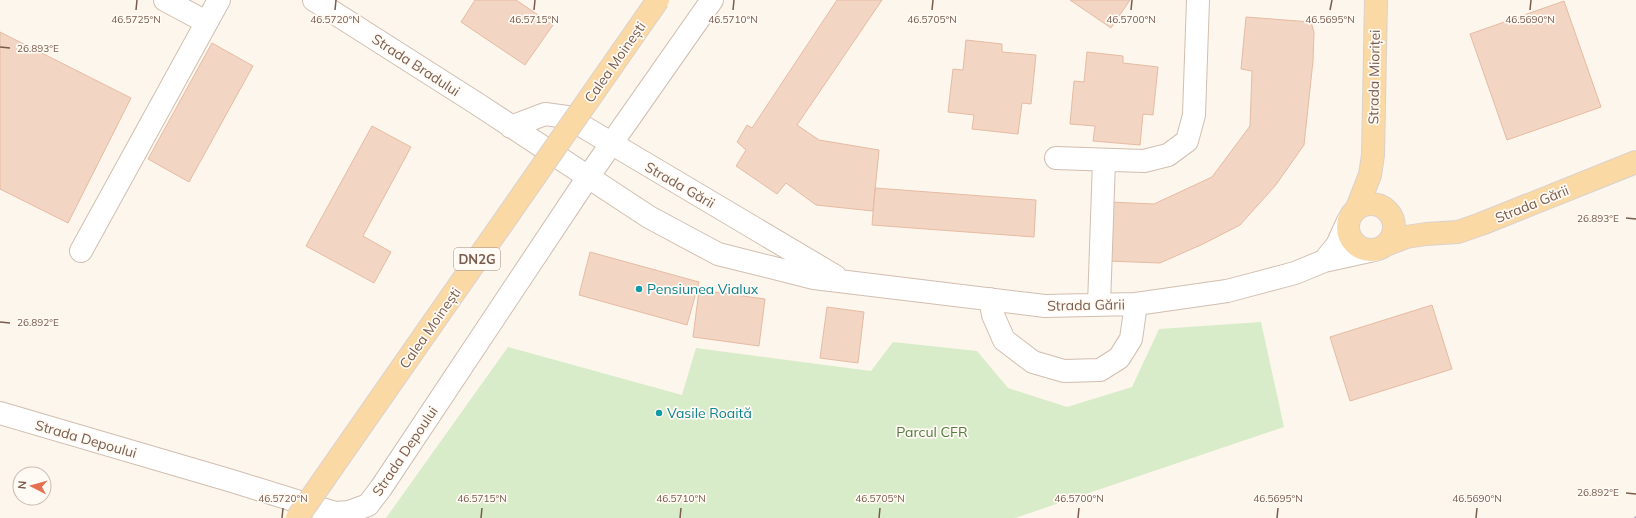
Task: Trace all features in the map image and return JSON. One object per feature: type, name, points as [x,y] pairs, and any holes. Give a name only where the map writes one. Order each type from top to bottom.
[{"type":"main road","name":"Calea Moinești","points":[[297,518],[658,0]]},
{"type":"main road","name":"Strada Mioriței","points":[[1376,0],[1373,155],[1378,190],[1389,213],[1394,231],[1381,247]]},
{"type":"main road","name":"Strada Mioriței","points":[[1353,215],[1370,175],[1373,155]]},
{"type":"main road","name":"Strada Gării","points":[[1381,247],[1406,237],[1458,232],[1636,162]]},
{"type":"main road","points":[[1381,247],[1360,248],[1354,244],[1348,233],[1353,215],[1364,204],[1372,203],[1380,205],[1389,213]]},
{"type":"main road","name":"Strada Gării","points":[[1389,213],[1408,228],[1426,234]]},
{"type":"street","points":[[165,0],[206,22]]},
{"type":"street","points":[[81,251],[219,0]]},
{"type":"street","name":"Strada Bradului","points":[[314,0],[504,122]]},
{"type":"street","name":"Strada Depoului","points":[[0,413],[232,481],[335,513],[349,512],[368,504],[381,488],[588,177],[712,0]]},
{"type":"street","points":[[1056,158],[1104,161],[1144,161],[1168,155],[1187,141],[1194,115],[1198,0]]},
{"type":"street","name":"Strada Gării","points":[[504,122],[545,114],[567,117],[844,282]]},
{"type":"street","name":"Strada Gării","points":[[504,122],[649,217],[718,254],[814,278],[1045,306],[1136,304],[1227,291],[1295,273],[1324,261],[1381,247]]},
{"type":"street","points":[[1099,305],[1104,161]]},
{"type":"street","name":"Strada Gării","points":[[1324,261],[1337,245],[1353,215]]},
{"type":"street","points":[[990,299],[993,315],[1004,340],[1033,362],[1064,371],[1100,370],[1119,358],[1131,339],[1136,304]]},
{"type":"green space","name":"Parcul CFR","points":[[1261,322],[1284,427],[1015,518],[386,518],[508,347],[682,395],[696,348],[871,371],[893,342],[977,351],[1008,388],[1067,407],[1132,387],[1159,329]]},
{"type":"building","points":[[475,0],[516,0],[553,25],[525,65],[461,22]]},
{"type":"building","points":[[837,0],[882,0],[797,125],[819,140],[879,150],[873,211],[816,205],[786,183],[777,194],[736,166],[746,150],[737,142],[747,125],[752,128]]},
{"type":"building","points":[[1070,0],[1130,0],[1111,28]]},
{"type":"building","points":[[1564,1],[1601,107],[1507,140],[1470,34]]},
{"type":"building","points":[[1246,17],[1311,22],[1314,32],[1313,61],[1304,145],[1275,186],[1240,225],[1203,244],[1160,263],[1107,261],[1110,202],[1154,204],[1212,177],[1250,126],[1252,71],[1241,69]]},
{"type":"building","points":[[0,32],[131,98],[68,223],[0,189]]},
{"type":"building","points":[[966,40],[1002,44],[1002,52],[1036,55],[1031,104],[1022,103],[1018,134],[972,129],[974,115],[948,112],[953,69],[963,70]]},
{"type":"building","points":[[212,43],[253,66],[189,182],[148,159]]},
{"type":"building","points":[[1087,52],[1123,56],[1123,63],[1158,67],[1153,115],[1143,114],[1140,145],[1093,141],[1095,126],[1070,124],[1074,81],[1084,82]]},
{"type":"building","points":[[372,126],[411,147],[363,236],[391,252],[374,283],[306,246]]},
{"type":"building","points":[[875,188],[1036,200],[1034,237],[872,225]]},
{"type":"building","name":"Pensiunea Vialux","points":[[590,252],[699,282],[687,325],[579,295]]},
{"type":"building","points":[[699,290],[765,299],[759,346],[693,337]]},
{"type":"building","points":[[1432,305],[1452,369],[1350,401],[1330,337]]},
{"type":"building","points":[[827,307],[864,312],[858,363],[820,358]]},
{"type":"place","name":"Pensiunea Vialux","points":[[639,289]]},
{"type":"place","name":"Vasile Roaită","points":[[659,413]]}]
